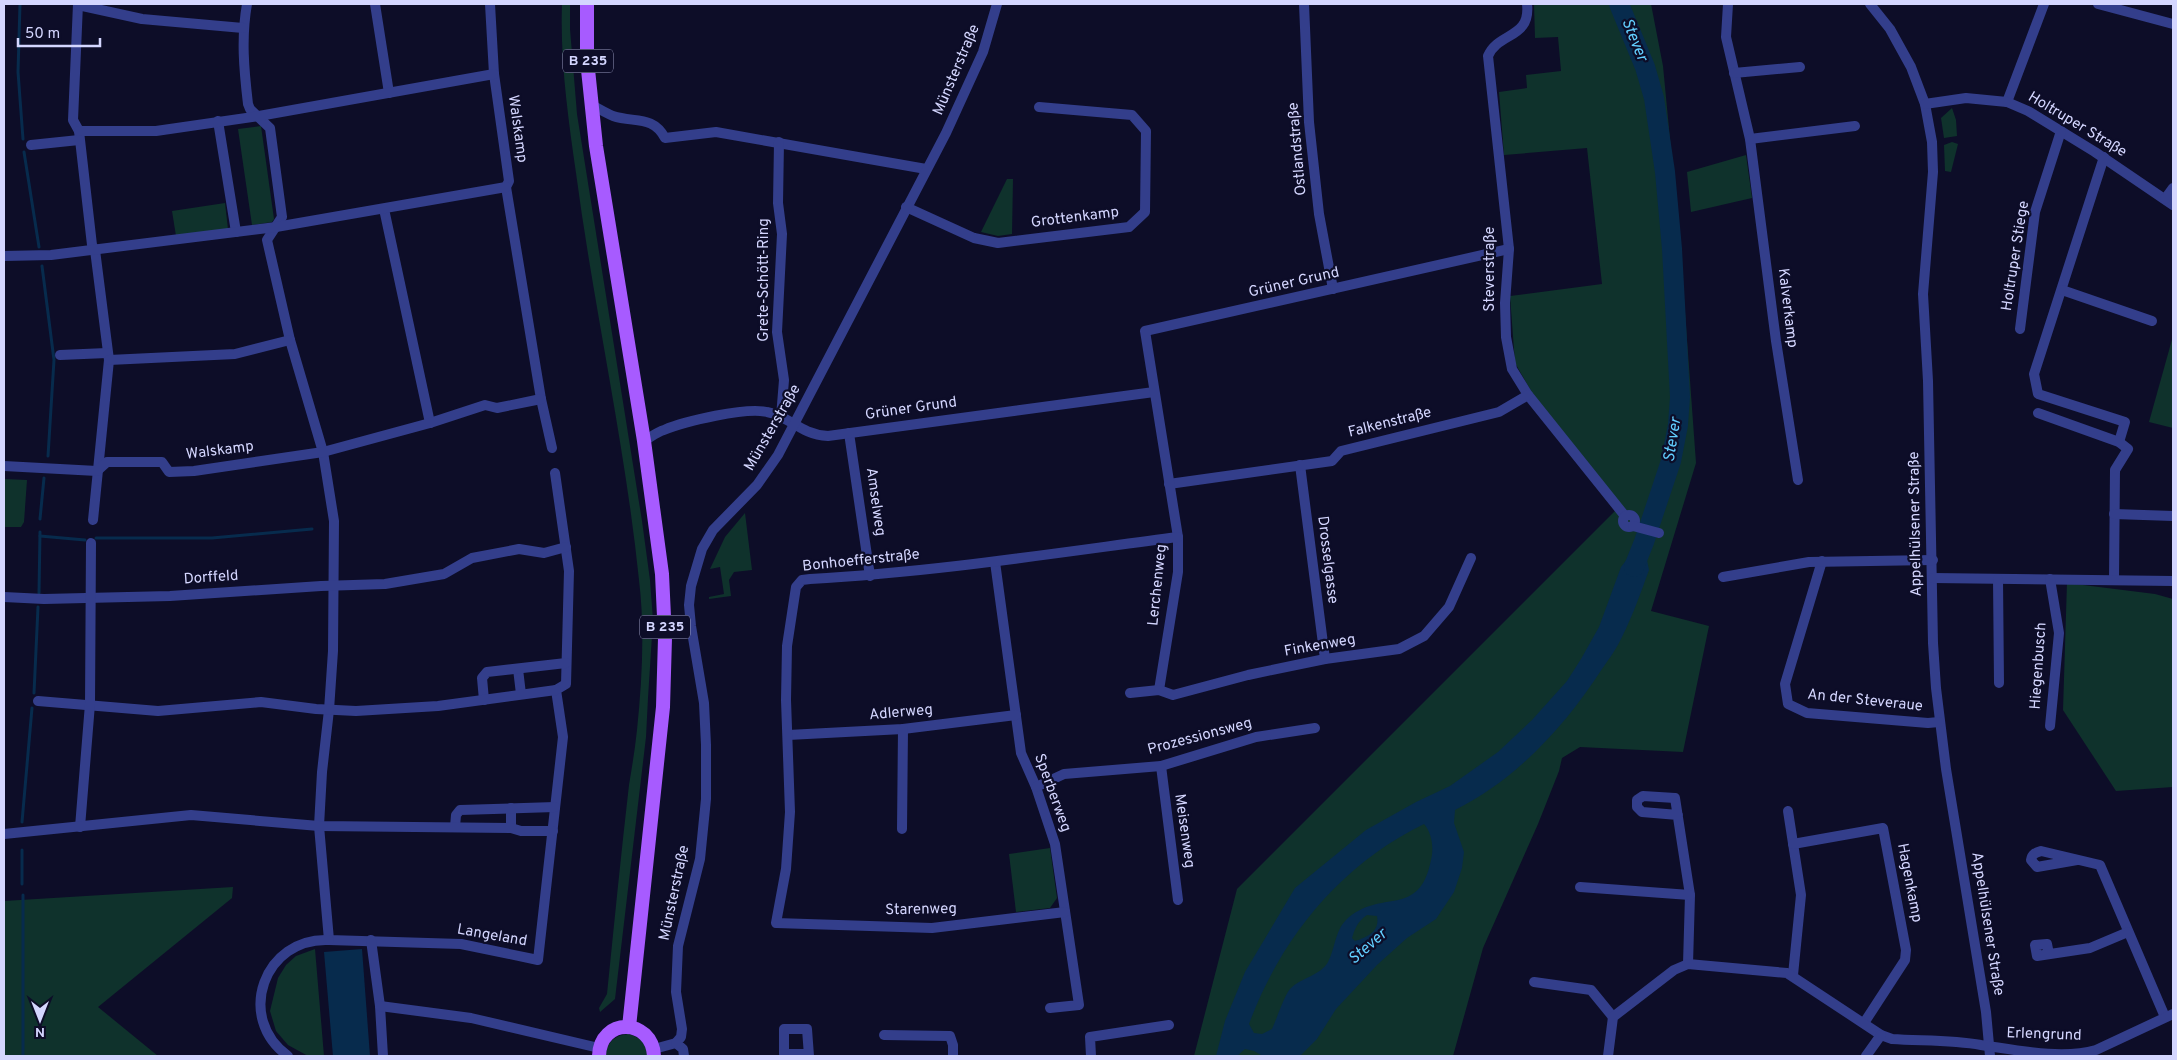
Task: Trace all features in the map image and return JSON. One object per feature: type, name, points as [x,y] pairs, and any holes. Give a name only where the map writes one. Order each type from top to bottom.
[{"type":"main road","name":"B 235","points":[[586,4],[588,60],[601,178],[644,441],[662,574],[665,663],[663,708],[629,1027]]},
{"type":"main road","points":[[599,1052],[603,1039],[610,1032],[619,1028],[629,1027],[640,1030],[649,1038],[654,1052]]},
{"type":"street","points":[[93,520],[108,357],[96,250],[92,245],[79,135],[74,120],[78,4],[142,19],[243,28]]},
{"type":"street","points":[[248,4],[243,28],[248,104],[250,109],[270,128],[282,217],[268,240],[290,340],[323,452],[334,520],[333,651],[319,826],[329,940]]},
{"type":"street","points":[[375,4],[389,93]]},
{"type":"street","name":"Walskamp","points":[[490,4],[494,74],[509,182],[506,187],[541,399],[552,448]]},
{"type":"street","name":"Münsterstraße","points":[[676,1043],[682,1029],[676,992],[678,946],[700,859],[706,799],[704,703],[691,626],[690,586],[699,557],[713,530],[757,485],[778,455],[794,425],[966,91],[982,52],[997,4]]},
{"type":"street","name":"Ostlandstraße","points":[[1304,4],[1308,122],[1319,214],[1333,290]]},
{"type":"street","name":"Steverstraße","points":[[1527,4],[1527,19],[1523,26],[1516,34],[1493,46],[1488,56],[1508,249],[1505,303],[1506,337],[1512,368],[1528,395],[1625,516],[1634,516],[1635,526],[1658,533]]},
{"type":"street","name":"Kalverkamp","points":[[1728,4],[1726,37],[1750,139],[1776,342],[1798,480]]},
{"type":"street","name":"Appelhülsener Straße","points":[[1870,4],[1905,52],[1930,122],[1933,159],[1923,294],[1928,381],[1933,643],[1939,722],[1986,1012],[1990,1052]]},
{"type":"street","points":[[2007,102],[2044,4]]},
{"type":"street","points":[[2098,4],[2173,24]]},
{"type":"street","points":[[1734,73],[1800,67]]},
{"type":"street","points":[[31,145],[79,135],[156,130],[259,116],[494,74]]},
{"type":"street","name":"Holtruper Straße","points":[[1925,104],[1966,98],[2007,102],[2028,111],[2061,130],[2169,202]]},
{"type":"street","points":[[592,105],[612,115],[649,123],[659,128],[665,138],[716,132],[926,169]]},
{"type":"street","name":"Grottenkamp","points":[[906,207],[974,238],[998,243],[1129,227],[1145,212],[1146,131],[1132,115],[1039,107]]},
{"type":"street","points":[[218,121],[236,232]]},
{"type":"street","points":[[1750,139],[1855,126]]},
{"type":"street","name":"Holtruper Stiege","points":[[2020,329],[2035,212],[2061,130]]},
{"type":"street","name":"Grete-Schött-Ring","points":[[779,142],[778,203],[782,234],[778,332],[784,380],[781,417]]},
{"type":"street","points":[[2104,158],[2034,374],[2038,394],[2125,422],[2119,442]]},
{"type":"street","points":[[4,256],[52,255],[276,227],[506,187]]},
{"type":"street","points":[[2169,202],[2173,188]]},
{"type":"street","points":[[384,209],[430,424]]},
{"type":"street","name":"Grüner Grund","points":[[1169,484],[1145,331],[1508,249]]},
{"type":"street","points":[[2062,290],[2152,321]]},
{"type":"street","points":[[60,355],[108,357],[235,354],[290,340]]},
{"type":"street","name":"Grüner Grund","points":[[794,425],[817,435],[850,433],[1154,392]]},
{"type":"street","name":"Falkenstraße","points":[[1169,484],[1332,461],[1341,451],[1499,412],[1528,395]]},
{"type":"street","name":"Walskamp","points":[[4,466],[97,471],[107,462],[162,462],[170,472],[194,471],[323,452],[430,424],[485,405],[497,408],[541,399]]},
{"type":"street","points":[[644,441],[663,430],[685,423],[748,411],[767,411],[794,425]]},
{"type":"street","points":[[2038,413],[2119,442],[2128,449],[2115,470],[2114,580]]},
{"type":"street","name":"Amselweg","points":[[850,433],[870,576]]},
{"type":"street","name":"Drosselgasse","points":[[1300,465],[1325,659]]},
{"type":"street","points":[[38,701],[158,711],[261,702],[356,712],[438,706],[556,690],[566,684],[569,571],[555,473]]},
{"type":"street","name":"Lerchenweg","points":[[1159,690],[1178,572],[1178,537],[1169,484]]},
{"type":"street","points":[[2114,514],[2173,516]]},
{"type":"street","name":"Bonhoefferstraße","points":[[776,923],[786,869],[790,812],[786,700],[787,646],[796,587],[802,580],[870,576],[995,562],[1178,537]]},
{"type":"street","points":[[80,827],[90,704],[91,543]]},
{"type":"street","name":"Dorffeld","points":[[4,597],[91,598],[170,596],[334,585],[386,584],[444,574],[472,558],[519,550],[544,553],[566,547]]},
{"type":"street","name":"Finkenweg","points":[[1130,693],[1159,690],[1173,695],[1248,675],[1325,659],[1399,649],[1424,636],[1449,607],[1471,558]]},
{"type":"street","points":[[1723,577],[1822,561],[1932,560]]},
{"type":"street","name":"An der Steveraue","points":[[1822,561],[1786,684],[1788,704],[1806,713],[1928,723],[1939,722]]},
{"type":"street","name":"Sperberweg","points":[[995,562],[1021,753],[1036,786],[1055,844],[1079,1005],[1050,1008]]},
{"type":"street","points":[[1933,578],[2173,581]]},
{"type":"street","points":[[1998,579],[1999,684]]},
{"type":"street","name":"Hiegenbusch","points":[[2050,579],[2059,633],[2050,726]]},
{"type":"street","points":[[484,700],[482,678],[487,672],[566,663]]},
{"type":"street","points":[[518,669],[521,694]]},
{"type":"street","points":[[4,834],[191,815],[319,826],[511,828],[522,831],[552,831],[563,737],[556,690]]},
{"type":"street","name":"Adlerweg","points":[[788,735],[903,729],[1016,715]]},
{"type":"street","name":"Prozessionsweg","points":[[1036,786],[1064,774],[1160,766],[1256,738],[1315,728]]},
{"type":"street","points":[[902,829],[903,729]]},
{"type":"street","name":"Meisenweg","points":[[1160,766],[1178,900]]},
{"type":"street","points":[[455,827],[456,815],[460,810],[555,807]]},
{"type":"street","points":[[511,808],[511,828]]},
{"type":"street","points":[[1788,811],[1802,895],[1793,975]]},
{"type":"street","points":[[1678,815],[1690,895],[1688,964]]},
{"type":"street","name":"Hagenkamp","points":[[1793,844],[1883,828],[1906,950],[1905,960],[1864,1023]]},
{"type":"street","name":"Langeland","points":[[288,1056],[274,1044],[262,1020],[260,1009],[262,989],[269,972],[282,955],[305,942],[315,940],[371,940],[461,944],[538,960],[552,831]]},
{"type":"street","name":"Erlengrund","points":[[1990,1052],[2098,1053],[2169,1015],[2128,932],[2100,866],[2077,860]]},
{"type":"street","points":[[1580,887],[1690,895]]},
{"type":"street","name":"Starenweg","points":[[776,923],[932,928],[1065,912]]},
{"type":"street","points":[[2049,954],[2090,948],[2128,932]]},
{"type":"street","points":[[371,940],[377,997],[380,1006],[383,1056]]},
{"type":"street","points":[[1608,1056],[1613,1017],[1674,970],[1688,964],[1781,971],[1793,975],[1881,1035],[1892,1039],[1980,1044],[1990,1052]]},
{"type":"street","points":[[1534,982],[1591,990],[1613,1017]]},
{"type":"street","points":[[380,1006],[471,1018],[599,1052]]},
{"type":"street","points":[[1091,1056],[1090,1037],[1169,1025]]},
{"type":"street","points":[[784,1029],[807,1029],[808,1055],[783,1055],[784,1029]]},
{"type":"street","points":[[884,1035],[950,1036],[953,1045],[953,1056]]},
{"type":"street","points":[[1866,1056],[1881,1035]]},
{"type":"street","points":[[654,1052],[676,1043],[683,1049],[684,1056]]},
{"type":"green space","points":[[562,4],[570,4],[570,29],[577,114],[642,521],[653,620],[646,737],[615,999],[600,1012],[599,1008],[607,994],[626,811],[637,730],[641,674],[642,617],[626,478],[583,224],[570,131],[563,68]]},
{"type":"green space","points":[[1534,4],[1651,4],[1663,66],[1680,243],[1696,463],[1651,611],[1709,626],[1683,752],[1580,747],[1562,758],[1559,771],[1538,824],[1483,948],[1453,1056],[1194,1056],[1237,889],[1620,506],[1534,396],[1515,363],[1510,296],[1602,284],[1587,148],[1504,155],[1499,92],[1527,88],[1526,75],[1561,71],[1558,37],[1535,38]]},
{"type":"green space","points":[[1952,108],[1956,120],[1957,136],[1944,138],[1941,118]]},
{"type":"green space","points":[[261,126],[274,219],[272,222],[252,225],[238,129]]},
{"type":"green space","points":[[1952,142],[1958,144],[1951,172],[1945,171],[1944,145]]},
{"type":"green space","points":[[1746,155],[1752,198],[1691,212],[1687,172]]},
{"type":"green space","points":[[1007,179],[1013,179],[1012,234],[998,236],[981,232]]},
{"type":"green space","points":[[225,203],[228,229],[176,236],[172,211]]},
{"type":"green space","points":[[2173,336],[2173,428],[2149,422]]},
{"type":"green space","points":[[4,479],[27,480],[24,522],[21,527],[4,527]]},
{"type":"green space","points":[[745,513],[752,570],[734,572],[729,580],[731,596],[709,599],[709,597],[724,594],[720,567],[710,569],[725,537]]},
{"type":"green space","points":[[2067,583],[2155,594],[2173,599],[2173,787],[2116,791],[2063,710]]},
{"type":"green space","points":[[1050,848],[1057,898],[1050,908],[1016,912],[1009,854]]},
{"type":"green space","points":[[233,887],[232,898],[98,1007],[158,1056],[4,1056],[4,901]]},
{"type":"green space","points":[[315,949],[324,1056],[308,1056],[288,1045],[276,1031],[270,1011],[278,978],[286,965],[296,956]]},
{"type":"green space","points":[[628,1034],[642,1041],[648,1056],[605,1056],[612,1040],[618,1036]]},
{"type":"water","points":[[1636,540],[1651,545],[1647,560],[1649,570],[1620,641],[1588,690],[1556,730],[1519,767],[1499,783],[1455,810],[1454,823],[1464,852],[1462,868],[1454,892],[1436,919],[1407,938],[1377,965],[1336,1009],[1317,1039],[1300,1056],[1263,1056],[1245,1049],[1237,1056],[1216,1056],[1225,1021],[1245,972],[1295,888],[1366,830],[1416,802],[1450,786],[1498,752],[1532,720],[1567,681],[1581,659],[1599,627],[1621,567],[1631,554]],"holes":[[[1424,824],[1431,836],[1432,855],[1425,878],[1418,890],[1408,897],[1359,910],[1346,920],[1342,924],[1325,966],[1291,988],[1283,1001],[1272,1029],[1262,1034],[1254,1033],[1249,1024],[1262,992],[1296,934],[1317,907],[1366,860]],[[1367,915],[1377,916],[1377,926],[1372,933],[1355,941],[1352,938],[1356,928]]]},
{"type":"water","points":[[362,949],[370,1056],[333,1056],[324,952]]},
{"type":"waterway","points":[[20,4],[18,72],[23,139]]},
{"type":"waterway","name":"Stever","points":[[1619,4],[1645,67],[1654,98],[1665,172],[1672,249],[1680,397],[1678,425],[1671,461],[1634,567]]},
{"type":"waterway","points":[[24,152],[39,247]]},
{"type":"waterway","points":[[42,266],[54,360],[48,456]]},
{"type":"waterway","points":[[40,519],[44,478]]},
{"type":"waterway","points":[[96,538],[212,538],[312,529]]},
{"type":"waterway","points":[[39,593],[40,532]]},
{"type":"waterway","points":[[40,536],[85,540]]},
{"type":"waterway","points":[[34,693],[38,607]]},
{"type":"waterway","points":[[22,822],[32,708]]},
{"type":"waterway","points":[[22,850],[22,884]]},
{"type":"waterway","points":[[23,895],[23,1056]]}]
